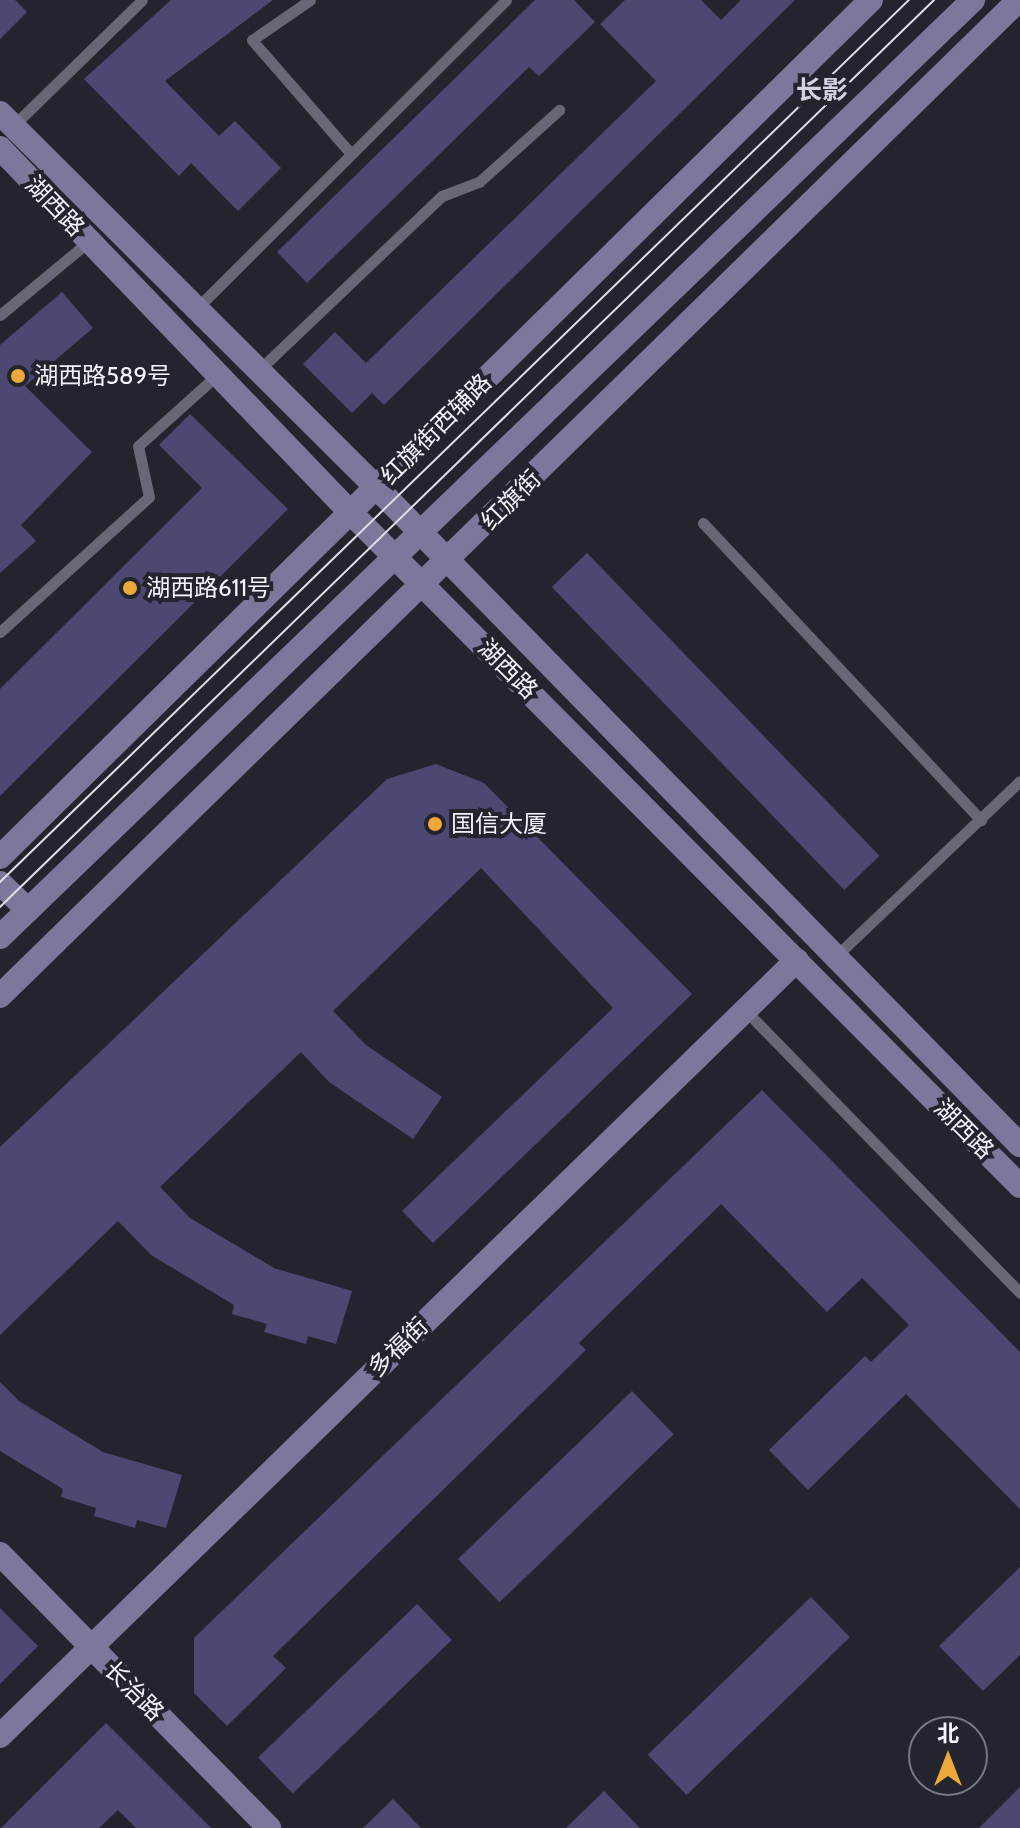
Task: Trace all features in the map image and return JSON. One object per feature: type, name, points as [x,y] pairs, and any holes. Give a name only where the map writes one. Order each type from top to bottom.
[{"type":"main road","name":"红旗街西辅路","points":[[0,857],[871,0]]},
{"type":"main road","name":"红旗街","points":[[0,937],[973,0]]},
{"type":"main road","name":"红旗街","points":[[0,996],[449,561],[1019,0]]},
{"type":"main road","name":"湖西路","points":[[6,119],[376,487],[1020,1145]]},
{"type":"main road","name":"湖西路","points":[[0,148],[351,513],[1020,1186]]},
{"type":"main road","points":[[0,883],[28,910]]},
{"type":"main road","name":"多福街","points":[[0,1736],[797,960]]},
{"type":"main road","name":"长治路","points":[[0,1554],[269,1828]]},
{"type":"lane","points":[[6,119],[142,0]]},
{"type":"lane","points":[[310,0],[252,40],[351,154]]},
{"type":"lane","points":[[196,308],[506,0]]},
{"type":"lane","points":[[259,370],[442,196],[479,182],[559,110]]},
{"type":"lane","points":[[0,315],[89,241]]},
{"type":"lane","points":[[0,632],[149,497],[138,446],[217,375]]},
{"type":"lane","points":[[703,523],[981,820]]},
{"type":"lane","points":[[835,957],[1020,781]]},
{"type":"lane","points":[[745,1010],[1020,1293]]},
{"type":"building","points":[[0,0],[15,0],[27,12],[0,39]]},
{"type":"building","points":[[171,0],[273,0],[165,81],[219,136],[235,121],[281,168],[238,211],[191,163],[179,176],[84,79]]},
{"type":"building","points":[[535,0],[574,0],[595,22],[539,76],[529,67],[307,283],[277,252]]},
{"type":"building","points":[[625,0],[701,0],[721,20],[741,0],[795,0],[384,405],[372,393],[352,413],[303,364],[335,332],[366,363],[656,81],[600,24]]},
{"type":"building","points":[[62,292],[93,328],[25,386],[92,452],[21,525],[36,541],[0,573],[0,345]]},
{"type":"building","points":[[190,414],[288,509],[0,796],[0,689],[202,488],[159,445]]},
{"type":"building","points":[[587,553],[879,856],[844,890],[552,587]]},
{"type":"building","points":[[436,764],[484,783],[692,994],[433,1243],[402,1211],[613,1008],[481,868],[333,1011],[366,1045],[442,1097],[413,1139],[329,1082],[301,1052],[160,1187],[190,1218],[274,1268],[352,1291],[336,1344],[308,1336],[306,1344],[264,1332],[267,1324],[232,1314],[234,1305],[151,1255],[118,1221],[0,1335],[0,1147],[387,779]]},
{"type":"building","points":[[762,1090],[1020,1352],[1020,1509],[906,1394],[808,1490],[769,1450],[865,1356],[871,1362],[909,1325],[862,1278],[827,1312],[721,1204],[579,1343],[586,1350],[273,1656],[286,1668],[227,1726],[194,1693],[194,1638]]},
{"type":"building","points":[[0,1382],[19,1401],[103,1452],[182,1475],[166,1528],[137,1520],[135,1528],[94,1516],[96,1508],[61,1497],[63,1489],[0,1451]]},
{"type":"building","points":[[632,1391],[674,1434],[500,1602],[458,1559]]},
{"type":"building","points":[[1020,1567],[1020,1655],[983,1691],[939,1646]]},
{"type":"building","points":[[811,1597],[850,1637],[687,1795],[648,1755]]},
{"type":"building","points":[[417,1604],[452,1640],[293,1793],[258,1758]]},
{"type":"building","points":[[0,1608],[38,1646],[0,1684]]},
{"type":"building","points":[[106,1723],[211,1828],[136,1828],[118,1810],[99,1828],[1,1828]]},
{"type":"building","points":[[1020,1787],[1020,1828],[979,1828]]},
{"type":"building","points":[[604,1791],[640,1828],[566,1828]]},
{"type":"building","points":[[393,1799],[421,1828],[363,1828]]},
{"type":"tram line","points":[[0,882],[909,0]]},
{"type":"tram line","points":[[0,907],[934,0]]},
{"type":"place","name":"湖西路589号","points":[[18,376]]},
{"type":"place","name":"湖西路611号","points":[[130,588]]},
{"type":"place","name":"国信大厦","points":[[435,824]]},
{"type":"district","name":"长影","points":[[822,91]]}]
